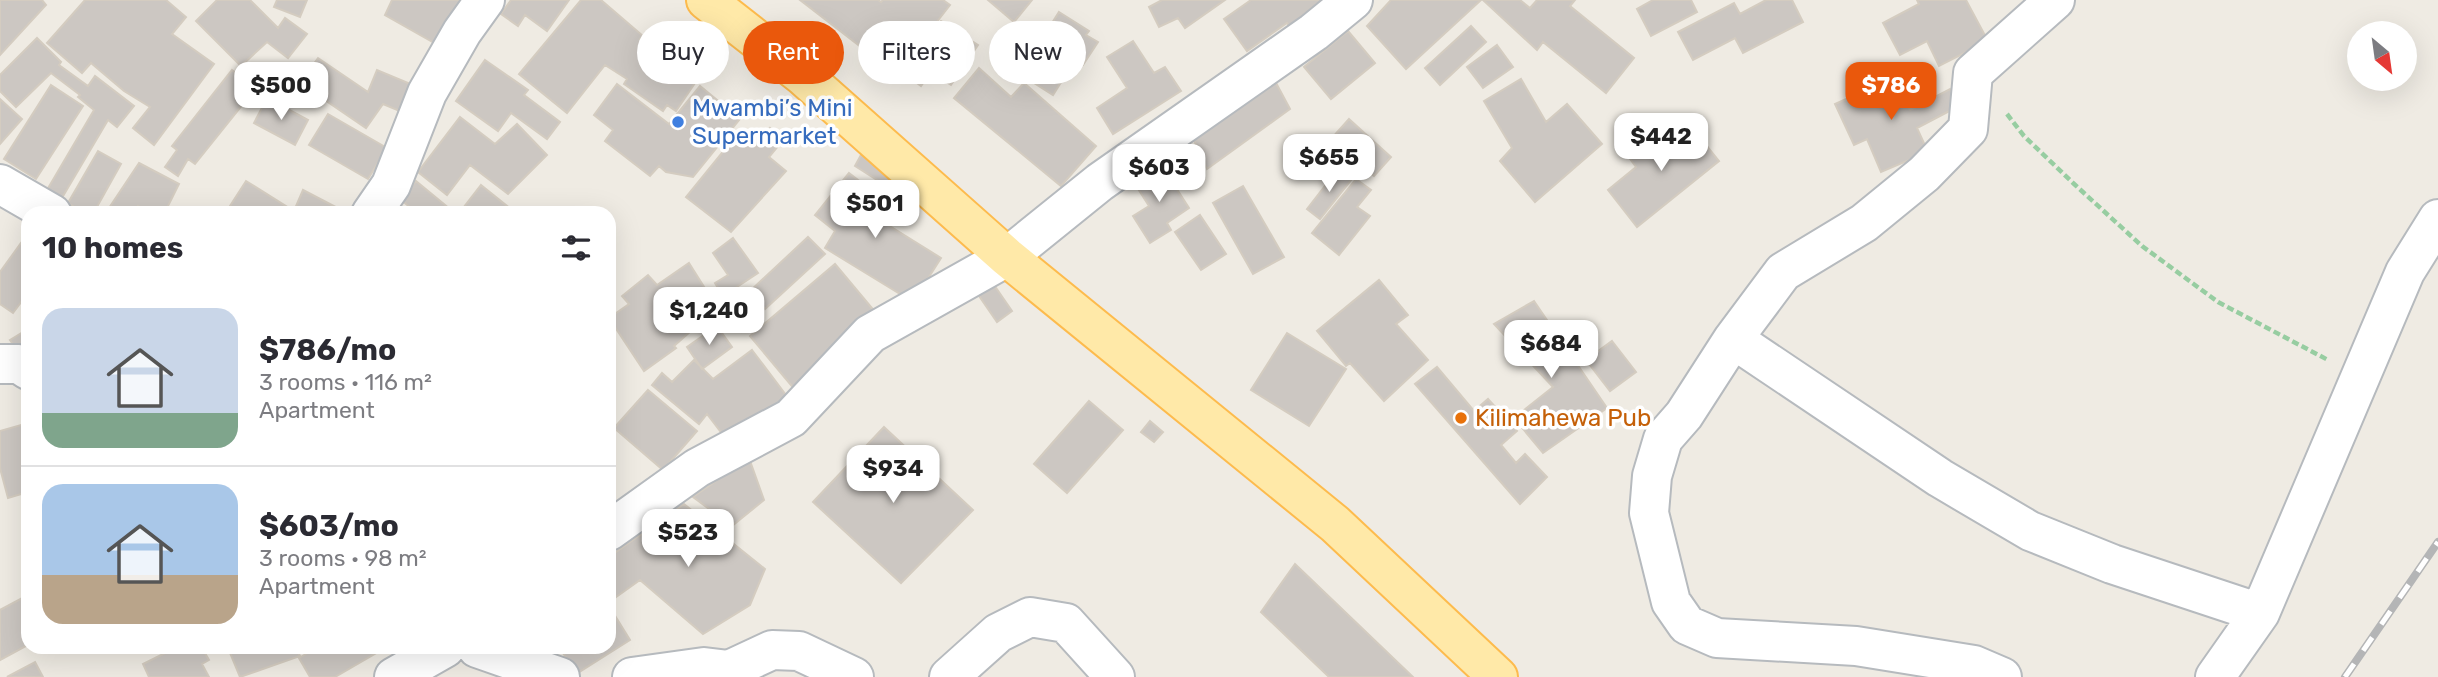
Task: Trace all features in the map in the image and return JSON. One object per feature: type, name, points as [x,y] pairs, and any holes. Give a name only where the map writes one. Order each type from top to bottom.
[{"type":"main road","points":[[706,0],[803,76],[1007,257],[1335,524],[1498,677]]},
{"type":"street","points":[[377,206],[391,186],[433,83],[462,32],[485,0]]},
{"type":"street","points":[[616,526],[697,468],[792,418],[870,334],[1007,257],[1100,182],[1314,32],[1353,0]]},
{"type":"street","points":[[2002,677],[1974,665],[1856,646],[1717,638],[1687,625],[1671,602],[1649,513],[1652,477],[1663,439],[1684,415],[1733,339],[1783,272],[1864,223],[1924,174],[1968,129],[1973,73],[2055,0]]},
{"type":"street","points":[[0,184],[38,206]]},
{"type":"street","points":[[2215,677],[2260,613],[2405,272],[2438,219]]},
{"type":"street","points":[[1733,339],[1940,478],[2029,531],[2112,564],[2260,613]]},
{"type":"street","points":[[0,364],[21,365]]},
{"type":"street","points":[[949,677],[998,633],[1030,617],[1066,623],[1115,677]]},
{"type":"street","points":[[632,677],[704,667],[724,673],[772,650],[799,651],[853,677]]},
{"type":"street","points":[[394,677],[434,654]]},
{"type":"street","points":[[495,654],[560,677]]},
{"type":"path","points":[[1973,73],[2024,136],[2142,246],[2218,302],[2359,377]]},
{"type":"building","points":[[0,0],[42,0],[46,5],[0,55]]},
{"type":"building","points":[[85,0],[166,0],[186,17],[172,34],[214,64],[154,145],[133,128],[150,107],[124,91],[91,63],[82,73],[47,43]]},
{"type":"building","points":[[217,0],[250,0],[278,28],[285,18],[307,34],[288,58],[267,42],[241,66],[196,21]]},
{"type":"building","points":[[277,0],[307,0],[300,17],[274,7]]},
{"type":"building","points":[[392,0],[460,0],[463,3],[436,44],[385,15]]},
{"type":"building","points":[[511,0],[569,0],[547,31],[525,15],[518,26],[501,14]]},
{"type":"building","points":[[581,0],[601,0],[637,31],[637,84],[694,84],[676,111],[667,105],[663,111],[624,84],[627,79],[605,65],[567,113],[519,74]]},
{"type":"building","points":[[800,0],[943,0],[950,5],[937,21],[858,21],[858,45],[844,34],[844,21],[827,21]]},
{"type":"building","points":[[988,0],[1032,0],[1013,21]]},
{"type":"building","points":[[1162,0],[1225,0],[1185,28],[1178,18],[1159,27],[1149,7]]},
{"type":"building","points":[[1251,0],[1322,0],[1289,26],[1287,23],[1247,51],[1224,19]]},
{"type":"building","points":[[1391,0],[1481,0],[1406,69],[1367,26]]},
{"type":"building","points":[[1483,0],[1520,0],[1530,8],[1537,0],[1575,0],[1570,6],[1634,58],[1606,93],[1543,42],[1537,50]]},
{"type":"building","points":[[1653,0],[1691,0],[1697,12],[1651,36],[1637,9]]},
{"type":"building","points":[[1766,0],[1792,0],[1803,22],[1743,53],[1735,38],[1693,60],[1678,32],[1734,3],[1740,14]]},
{"type":"building","points":[[1917,0],[1966,0],[1988,41],[1939,66],[1927,41],[1900,55],[1883,23],[1919,4]]},
{"type":"building","points":[[1059,12],[1073,21],[1053,21]]},
{"type":"building","points":[[1471,26],[1486,42],[1440,85],[1425,68]]},
{"type":"building","points":[[1348,31],[1375,63],[1331,99],[1304,67]]},
{"type":"building","points":[[1086,35],[1098,42],[1086,60]]},
{"type":"building","points":[[37,38],[61,62],[59,65],[88,86],[95,76],[134,106],[117,127],[108,120],[59,203],[44,195],[94,110],[78,97],[80,95],[51,73],[16,107],[0,91],[0,75]]},
{"type":"building","points":[[1133,41],[1154,73],[1165,67],[1181,91],[1113,134],[1097,108],[1127,88],[1107,57]]},
{"type":"building","points":[[1497,45],[1513,67],[1483,88],[1467,67]]},
{"type":"building","points":[[318,58],[368,92],[377,70],[413,85],[402,112],[383,104],[366,128],[300,83]]},
{"type":"building","points":[[485,60],[528,90],[524,95],[560,122],[547,139],[511,113],[498,131],[456,101]]},
{"type":"building","points":[[979,68],[989,77],[989,84],[997,84],[1011,97],[1025,84],[1096,146],[1061,186],[954,98],[966,84],[975,84],[975,73]]},
{"type":"building","points":[[232,70],[256,88],[195,164],[188,159],[178,176],[165,167],[177,150],[172,146]]},
{"type":"building","points":[[1895,77],[1910,110],[1950,89],[1959,106],[1917,128],[1928,152],[1881,172],[1867,139],[1854,145],[1835,104]]},
{"type":"building","points":[[1521,79],[1546,122],[1567,104],[1602,144],[1535,202],[1500,161],[1512,148],[1484,101]]},
{"type":"building","points":[[1275,81],[1290,109],[1207,169],[1192,136]]},
{"type":"building","points":[[617,84],[669,124],[700,86],[740,119],[693,177],[666,172],[659,166],[650,176],[605,141],[613,130],[594,115]]},
{"type":"building","points":[[1036,84],[1060,84],[1053,95]]},
{"type":"building","points":[[51,85],[83,106],[36,179],[4,159]]},
{"type":"building","points":[[267,98],[308,120],[295,145],[254,123]]},
{"type":"building","points":[[0,99],[22,119],[0,144]]},
{"type":"building","points":[[328,114],[387,148],[368,179],[309,145]]},
{"type":"building","points":[[460,117],[495,144],[517,124],[547,155],[508,194],[470,165],[447,195],[418,172]]},
{"type":"building","points":[[1349,119],[1391,157],[1374,176],[1332,138]]},
{"type":"building","points":[[1689,124],[1719,161],[1637,227],[1608,190],[1636,167],[1622,148],[1641,134],[1655,152]]},
{"type":"building","points":[[770,128],[784,139],[769,157],[786,171],[731,232],[686,197],[739,132],[755,146]]},
{"type":"building","points":[[98,151],[121,164],[97,206],[73,206],[68,203]]},
{"type":"building","points":[[861,155],[903,181],[896,192],[855,166]]},
{"type":"building","points":[[139,163],[179,184],[168,206],[110,206]]},
{"type":"building","points":[[1162,166],[1189,208],[1167,223],[1171,230],[1150,243],[1133,216],[1149,206],[1135,184]]},
{"type":"building","points":[[1338,169],[1352,179],[1320,219],[1307,209]]},
{"type":"building","points":[[849,173],[884,200],[872,215],[941,258],[913,302],[825,248],[835,231],[815,215]]},
{"type":"building","points":[[1356,179],[1371,190],[1357,207],[1370,216],[1339,255],[1312,233]]},
{"type":"building","points":[[246,181],[286,206],[230,206]]},
{"type":"building","points":[[416,181],[446,206],[408,206],[400,199]]},
{"type":"building","points":[[481,185],[507,206],[465,206]]},
{"type":"building","points":[[1243,186],[1284,257],[1253,274],[1213,203]]},
{"type":"building","points":[[303,190],[334,206],[296,206]]},
{"type":"building","points":[[1200,215],[1226,254],[1201,270],[1175,232]]},
{"type":"building","points":[[808,237],[825,254],[765,309],[750,291]]},
{"type":"building","points":[[733,238],[758,273],[723,296],[715,283],[728,275],[713,253]]},
{"type":"building","points":[[21,243],[21,302],[13,313],[0,304],[0,272]]},
{"type":"building","points":[[689,263],[718,309],[690,327],[692,330],[674,346],[676,348],[644,371],[616,329],[616,313],[629,304],[622,296],[648,275],[657,285]]},
{"type":"building","points":[[835,264],[881,319],[796,391],[750,336]]},
{"type":"building","points":[[1379,280],[1408,315],[1396,324],[1428,360],[1384,401],[1350,363],[1346,366],[1317,331]]},
{"type":"building","points":[[992,282],[1012,311],[997,322],[977,293]]},
{"type":"building","points":[[748,297],[763,318],[742,332],[727,311]]},
{"type":"building","points":[[1534,301],[1607,408],[1543,453],[1514,418],[1553,387],[1494,324]]},
{"type":"building","points":[[717,326],[732,347],[702,369],[687,347]]},
{"type":"building","points":[[21,333],[21,356],[10,340]]},
{"type":"building","points":[[1287,333],[1346,369],[1309,426],[1251,390]]},
{"type":"building","points":[[1612,341],[1636,372],[1610,391],[1586,360]]},
{"type":"building","points":[[752,350],[789,399],[730,444],[707,414],[699,424],[652,385],[662,373],[672,382],[694,360],[713,379]]},
{"type":"building","points":[[1437,367],[1474,411],[1488,399],[1517,431],[1501,445],[1516,463],[1525,454],[1547,477],[1520,504],[1415,384]]},
{"type":"building","points":[[648,390],[697,431],[663,470],[616,430],[616,426]]},
{"type":"building","points":[[1089,401],[1123,430],[1067,493],[1034,464]]},
{"type":"building","points":[[1150,421],[1163,432],[1154,442],[1141,432]]},
{"type":"building","points":[[21,425],[21,494],[8,498],[0,468],[0,431]]},
{"type":"building","points":[[884,427],[973,510],[901,583],[813,502]]},
{"type":"building","points":[[749,458],[764,500],[732,526],[693,497]]},
{"type":"building","points":[[684,504],[765,569],[750,605],[703,634],[640,580],[616,597],[616,552]]},
{"type":"building","points":[[1295,564],[1413,677],[1329,677],[1261,612]]},
{"type":"building","points":[[21,599],[21,649],[0,660],[0,610]]},
{"type":"building","points":[[616,617],[630,640],[616,649]]},
{"type":"building","points":[[163,654],[206,654],[209,660],[202,664],[209,677],[149,677],[143,664]]},
{"type":"building","points":[[230,654],[300,656],[240,677]]},
{"type":"building","points":[[306,654],[375,654],[335,677],[310,677],[299,658]]},
{"type":"building","points":[[564,654],[608,654],[576,674]]},
{"type":"building","points":[[35,662],[43,677],[7,677]]},
{"type":"railway","points":[[2345,677],[2438,542]]},
{"type":"place","name":"Mwambi’s Mini Supermarket","points":[[678,122]]},
{"type":"place","name":"Kilimahewa Pub","points":[[1461,418]]}]
